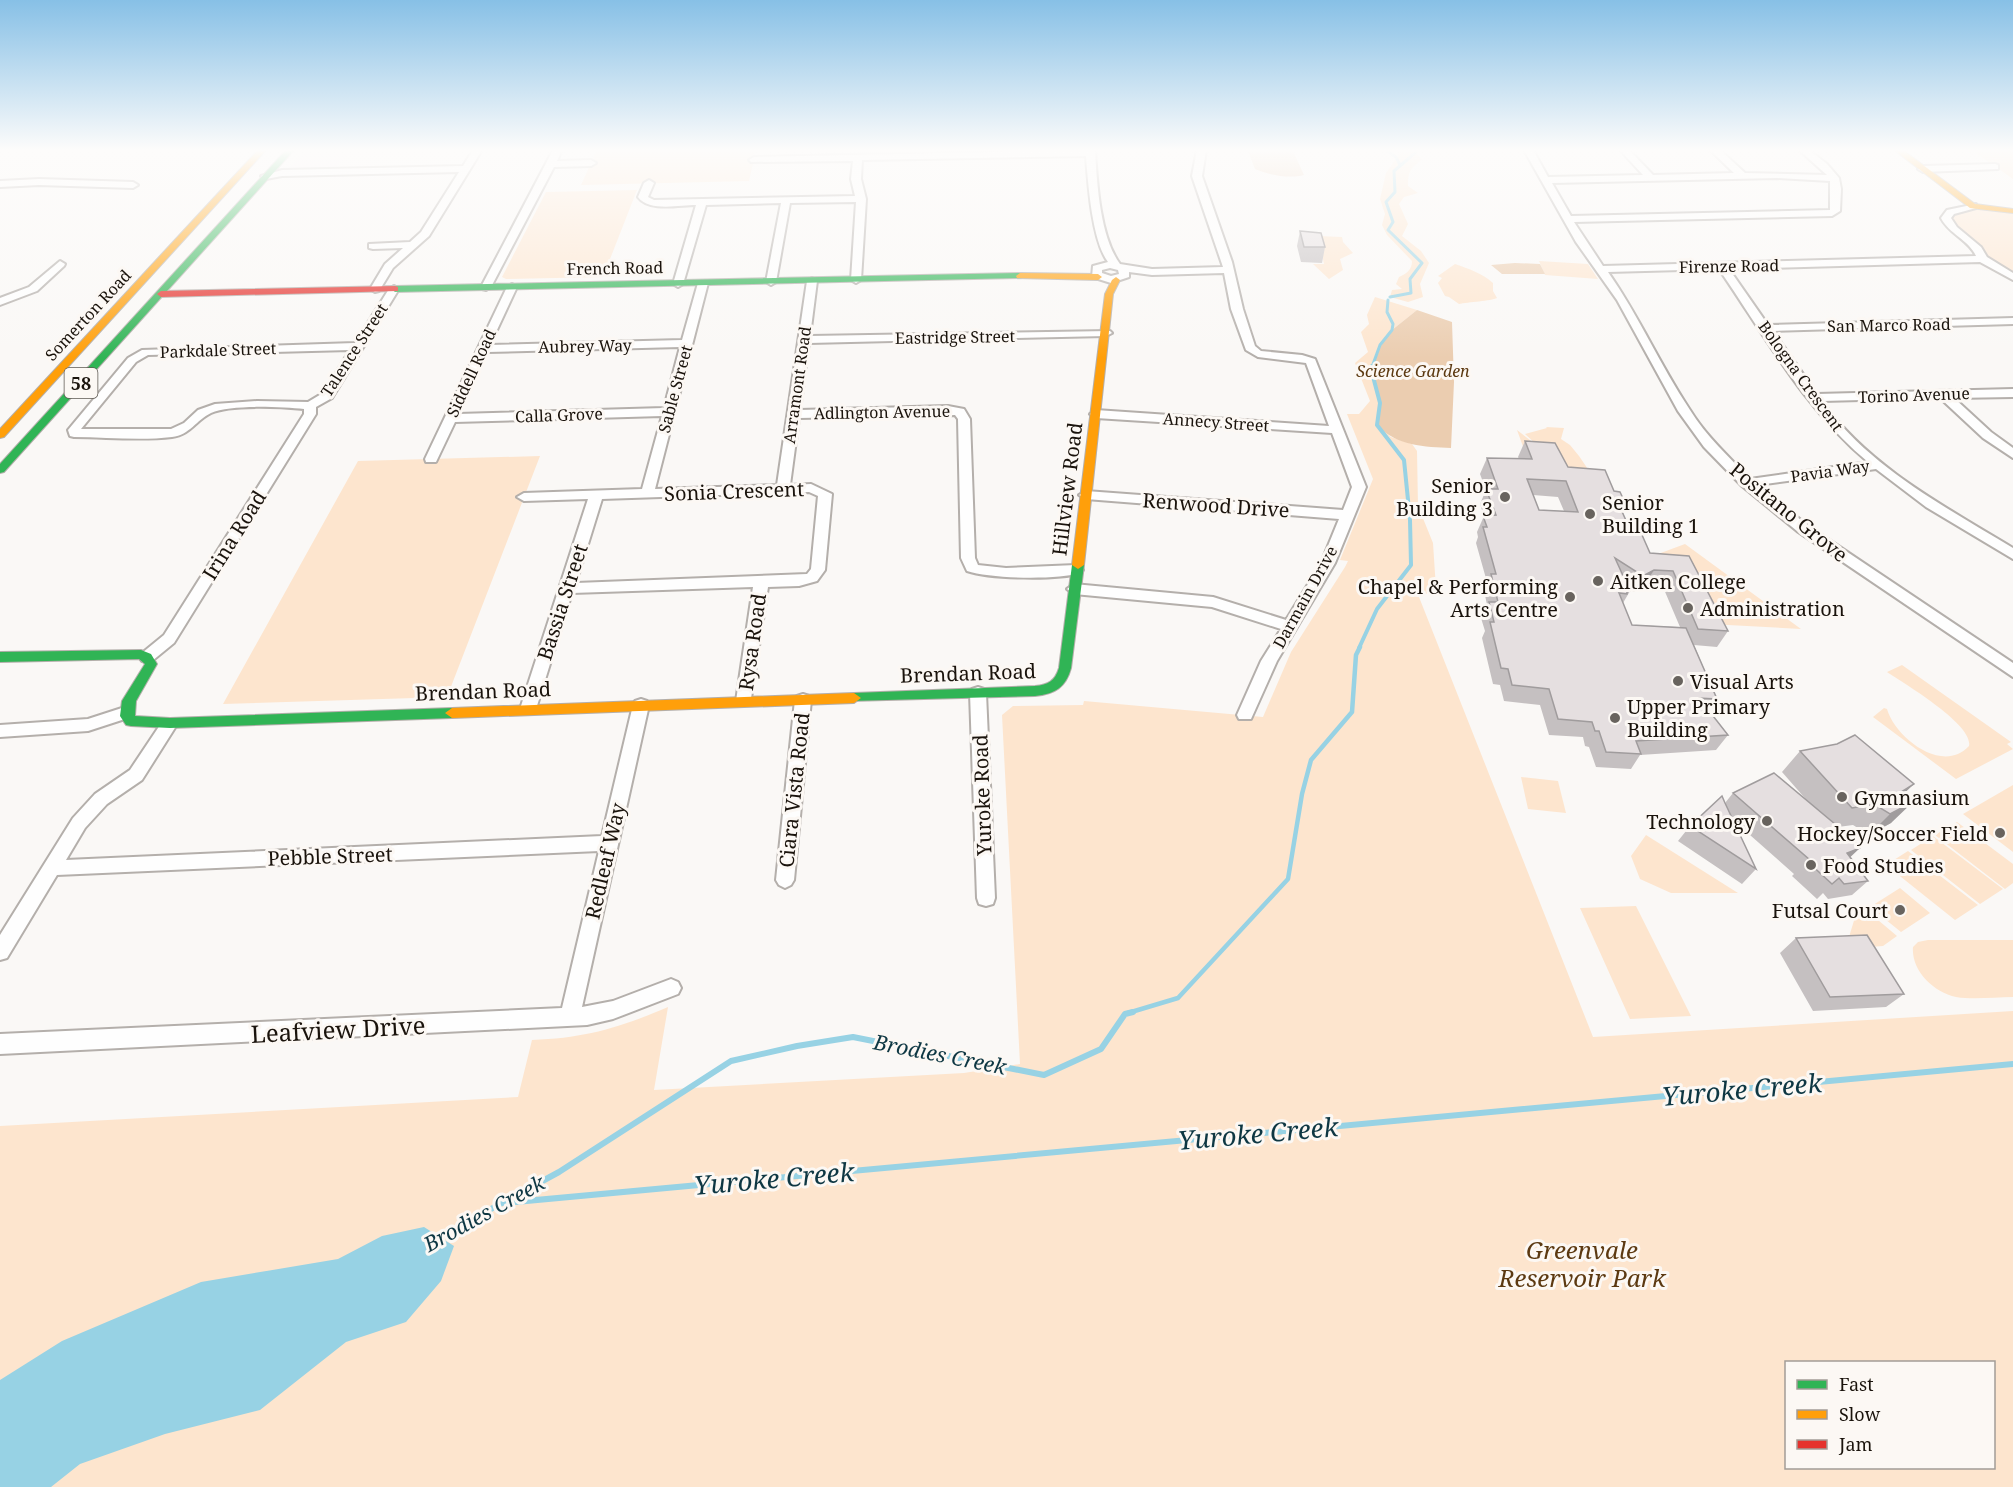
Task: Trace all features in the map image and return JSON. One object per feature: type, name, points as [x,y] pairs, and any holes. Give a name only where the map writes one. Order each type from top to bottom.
[{"type":"street","name":"Somerton Road","points":[[0,435],[6,425],[198,219]]},
{"type":"street","name":"58","points":[[0,471],[230,219]]},
{"type":"street","points":[[375,289],[389,266],[425,234],[434,219]]},
{"type":"street","points":[[486,287],[522,219]]},
{"type":"street","points":[[678,284],[697,219]]},
{"type":"street","points":[[771,282],[783,219]]},
{"type":"street","points":[[856,280],[860,219]]},
{"type":"street","points":[[1099,219],[1106,259],[1099,272],[1228,270]]},
{"type":"street","name":"Darmain Drive","points":[[1212,219],[1227,262],[1237,309],[1250,348],[1258,354],[1306,358],[1311,362],[1359,487],[1328,563],[1269,661],[1245,715]]},
{"type":"street","name":"Positano Grove","points":[[1567,219],[1602,269],[1684,411],[1709,444],[1747,483],[1821,542],[2013,671]]},
{"type":"street","points":[[1947,219],[1952,229],[1982,254],[1982,259],[2013,278]]},
{"type":"street","points":[[373,246],[412,245]]},
{"type":"street","points":[[1106,254],[1119,272]]},
{"type":"street","name":"Firenze Road","points":[[1602,269],[1982,259]]},
{"type":"street","points":[[0,302],[33,289],[60,264]]},
{"type":"street","name":"Bologna Crescent","points":[[1722,266],[1836,427],[1878,465],[1931,504],[2013,554]]},
{"type":"street","name":"French Road","points":[[160,294],[771,282],[1069,275],[1099,272]]},
{"type":"street","name":"Hillview Road","points":[[1099,272],[1109,294]]},
{"type":"street","name":"Hillview Road","points":[[1058,687],[1063,678],[1109,294],[1119,272]]},
{"type":"street","name":"Arramont Road","points":[[783,489],[812,281]]},
{"type":"street","name":"Sable Street","points":[[647,494],[703,283]]},
{"type":"street","name":"Siddell Road","points":[[430,459],[512,287]]},
{"type":"street","name":"Talence Street","points":[[310,406],[328,395],[394,289]]},
{"type":"street","name":"San Marco Road","points":[[1765,328],[2013,321]]},
{"type":"street","name":"Eastridge Street","points":[[803,340],[1106,333]]},
{"type":"street","name":"Aubrey Way","points":[[483,349],[687,344]]},
{"type":"street","name":"Parkdale Street","points":[[310,406],[217,407],[201,413],[192,425],[172,433],[74,434],[74,430],[132,360],[146,352],[359,346]]},
{"type":"street","name":"Torino Avenue","points":[[1814,398],[2013,393]]},
{"type":"street","points":[[1943,394],[1987,435],[2013,454]]},
{"type":"street","name":"Irina Road","points":[[147,657],[169,639],[310,414],[310,406]]},
{"type":"street","name":"Adlington Avenue","points":[[792,414],[948,410],[960,412],[964,419],[968,558],[972,568],[989,572],[1077,570]]},
{"type":"street","name":"Calla Grove","points":[[450,418],[669,412]]},
{"type":"street","name":"Annecy Street","points":[[1096,414],[1337,430]]},
{"type":"street","name":"Pavia Way","points":[[1747,483],[1878,465]]},
{"type":"street","name":"Sonia Crescent","points":[[524,497],[811,488],[825,494],[818,570],[812,578],[761,583],[566,588]]},
{"type":"street","name":"Renwood Drive","points":[[1086,495],[1347,514]]},
{"type":"street","name":"Bassia Street","points":[[528,709],[596,496]]},
{"type":"street","name":"Rysa Road","points":[[744,701],[761,583]]},
{"type":"street","points":[[1074,589],[1213,602],[1289,626]]},
{"type":"street","points":[[0,657],[129,653],[147,657],[151,664],[127,704],[125,713],[88,725],[0,731]]},
{"type":"street","name":"Brendan Road","points":[[125,713],[131,721],[170,723],[978,693],[1043,690],[1058,687]]},
{"type":"street","name":"Yuroke Road","points":[[978,693],[986,898]]},
{"type":"street","name":"Ciara Vista Road","points":[[785,880],[803,700]]},
{"type":"street","name":"Redleaf Way","points":[[570,1017],[641,705]]},
{"type":"street","points":[[0,952],[84,816],[102,799],[136,775],[170,723]]},
{"type":"street","name":"Pebble Street","points":[[50,868],[609,843]]},
{"type":"street","name":"Leafview Drive","points":[[0,1044],[587,1016],[613,1010],[671,988]]},
{"type":"green space","points":[[532,219],[626,219],[603,277],[506,279],[502,277]]},
{"type":"green space","points":[[1384,219],[1406,219],[1408,224],[1402,236],[1421,251],[1429,263],[1420,284],[1423,297],[1408,302],[1390,297],[1392,290],[1402,289],[1396,284],[1399,277],[1410,269],[1412,261],[1387,235],[1382,225]]},
{"type":"green space","points":[[1951,219],[2013,219],[2013,274],[1992,259],[1952,225]]},
{"type":"green space","points":[[1318,236],[1342,237],[1343,242],[1353,253],[1340,259],[1343,270],[1329,279],[1313,264],[1324,264]]},
{"type":"green space","points":[[1539,261],[1588,264],[1598,279],[1545,275]]},
{"type":"green space","points":[[1455,264],[1493,283],[1493,291],[1497,298],[1459,304],[1445,296],[1438,283],[1442,278],[1438,276]]},
{"type":"green space","points":[[1540,264],[1545,274],[1502,274],[1491,265]]},
{"type":"green space","name":"Greenvale Reservoir Park","points":[[1375,297],[1417,310],[1392,330],[1380,344],[1371,369],[1380,403],[1378,425],[1391,437],[1412,444],[1417,451],[1418,506],[1433,543],[1436,589],[1419,597],[1593,1037],[2013,1011],[2013,1487],[0,1487],[0,1126],[518,1097],[532,1040],[602,1031],[668,1007],[654,1090],[964,1073],[1020,1064],[1002,715],[1013,706],[1083,705],[1084,701],[1263,717],[1291,652],[1348,561],[1340,560],[1373,479],[1347,414],[1359,414],[1370,401],[1355,363],[1368,352],[1361,332],[1369,324],[1367,315]]},
{"type":"green space","name":"Science Garden","points":[[1417,310],[1452,322],[1454,382],[1451,448],[1411,444],[1393,437],[1377,425],[1380,403],[1371,369],[1380,344],[1392,330]]},
{"type":"green space","points":[[1546,427],[1564,428],[1561,439],[1570,445],[1596,481],[1525,452],[1517,430],[1539,447],[1525,434]]},
{"type":"green space","points":[[540,456],[447,697],[223,704],[358,461]]},
{"type":"green space","points":[[1685,544],[1801,629],[1709,624],[1658,554]]},
{"type":"green space","points":[[1902,665],[2011,742],[2007,744],[2013,749],[1956,779],[1873,717],[1884,708],[1887,709],[1899,731],[1909,741],[1933,754],[1946,756],[1958,754],[1969,746],[1968,737],[1950,717],[1887,672]]},
{"type":"green space","points":[[1521,777],[1558,781],[1566,813],[1528,809]]},
{"type":"green space","name":"Hockey/Soccer Field","points":[[2013,785],[2013,852],[1963,814]]},
{"type":"green space","points":[[1957,822],[2013,864],[2013,883],[2005,889],[1935,835]]},
{"type":"green space","points":[[1646,835],[1738,893],[1671,893],[1640,879],[1631,856]]},
{"type":"green space","points":[[1933,836],[2003,889],[1980,904],[1911,850]]},
{"type":"green space","points":[[1908,851],[1978,905],[1955,920],[1886,865]]},
{"type":"green space","name":"Futsal Court","points":[[1900,888],[1930,913],[1901,932],[1870,907]]},
{"type":"green space","points":[[1859,904],[1897,936],[1883,946],[1856,948],[1849,937]]},
{"type":"green space","points":[[1636,906],[1691,1016],[1630,1019],[1580,908]]},
{"type":"green space","points":[[2013,940],[2013,997],[1963,998],[1939,990],[1925,979],[1913,956],[1913,947],[1918,942]]},
{"type":"water","points":[[424,1227],[454,1246],[441,1281],[406,1322],[346,1342],[260,1410],[165,1434],[80,1464],[51,1487],[0,1487],[0,1380],[62,1341],[201,1282],[338,1259],[382,1236]]},
{"type":"building","points":[[1300,231],[1321,233],[1325,247],[1304,247]]},
{"type":"building","points":[[1525,441],[1555,443],[1568,467],[1605,470],[1614,491],[1620,492],[1627,507],[1620,507],[1632,534],[1642,535],[1650,553],[1689,556],[1728,631],[1698,629],[1673,571],[1654,570],[1643,576],[1615,558],[1630,591],[1627,591],[1627,594],[1619,593],[1632,625],[1686,628],[1717,699],[1699,698],[1728,735],[1636,741],[1641,754],[1606,752],[1599,731],[1595,731],[1592,722],[1558,719],[1549,689],[1512,685],[1508,669],[1501,668],[1490,622],[1494,622],[1489,602],[1498,602],[1491,574],[1496,574],[1483,527],[1487,527],[1483,516],[1496,515],[1486,489],[1498,489],[1487,458],[1532,459]],"holes":[[[1527,479],[1566,481],[1578,512],[1539,510]]]},
{"type":"building","points":[[1855,735],[1914,784],[1901,792],[1913,802],[1890,814],[1874,804],[1852,808],[1800,751],[1837,744]]},
{"type":"building","points":[[1774,773],[1854,840],[1860,848],[1847,853],[1868,881],[1844,884],[1839,878],[1832,884],[1807,861],[1810,860],[1733,793]]},
{"type":"building","points":[[1722,796],[1725,803],[1756,869],[1690,826]]},
{"type":"building","points":[[1867,935],[1904,994],[1830,997],[1796,938]]},
{"type":"waterway","name":"Yuroke Creek","points":[[1390,297],[1411,293],[1410,279],[1422,263],[1388,230],[1392,219]]},
{"type":"waterway","name":"Brodies Creek","points":[[1372,367],[1380,345],[1392,330],[1393,324],[1387,312],[1388,300]]},
{"type":"waterway","name":"Brodies Creek","points":[[1359,648],[1377,609],[1411,565],[1410,520],[1404,460],[1377,425],[1380,403],[1372,366]]},
{"type":"waterway","name":"Brodies Creek","points":[[1128,1013],[1178,998],[1288,879],[1302,794],[1311,760],[1352,712],[1356,655],[1360,647]]},
{"type":"waterway","name":"Brodies Creek","points":[[436,1239],[559,1172],[731,1061],[797,1046],[853,1037],[1044,1075],[1101,1049],[1125,1014],[1133,1012]]},
{"type":"waterway","name":"Yuroke Creek","points":[[504,1203],[2013,1064]]},
{"type":"traffic: fast","points":[[0,470],[227,219]]},
{"type":"traffic: fast","points":[[395,289],[1020,276]]},
{"type":"traffic: fast","points":[[854,698],[1035,691],[1055,686],[1061,679],[1065,668],[1078,565]]},
{"type":"traffic: fast","points":[[0,657],[141,654],[147,657],[151,664],[129,701],[127,716],[131,721],[170,723],[452,713]]},
{"type":"traffic: slow","points":[[0,435],[198,219]]},
{"type":"traffic: slow","points":[[1020,276],[1098,277]]},
{"type":"traffic: slow","points":[[1078,565],[1109,294],[1116,280]]},
{"type":"traffic: slow","points":[[452,713],[854,698]]},
{"type":"traffic: jam","points":[[161,294],[395,289]]},
{"type":"place","name":"Senior Building 3","points":[[1505,497]]},
{"type":"place","name":"Senior Building 1","points":[[1590,514]]},
{"type":"place","name":"Aitken College","points":[[1598,581]]},
{"type":"place","name":"Chapel & Performing Arts Centre","points":[[1570,597]]},
{"type":"place","name":"Administration","points":[[1688,608]]},
{"type":"place","name":"Visual Arts","points":[[1678,681]]},
{"type":"place","name":"Upper Primary Building","points":[[1615,718]]},
{"type":"place","name":"Gymnasium","points":[[1842,797]]},
{"type":"place","name":"Technology","points":[[1767,821]]},
{"type":"place","name":"Hockey/Soccer Field","points":[[2000,833]]},
{"type":"place","name":"Food Studies","points":[[1811,865]]},
{"type":"place","name":"Futsal Court","points":[[1900,910]]}]
